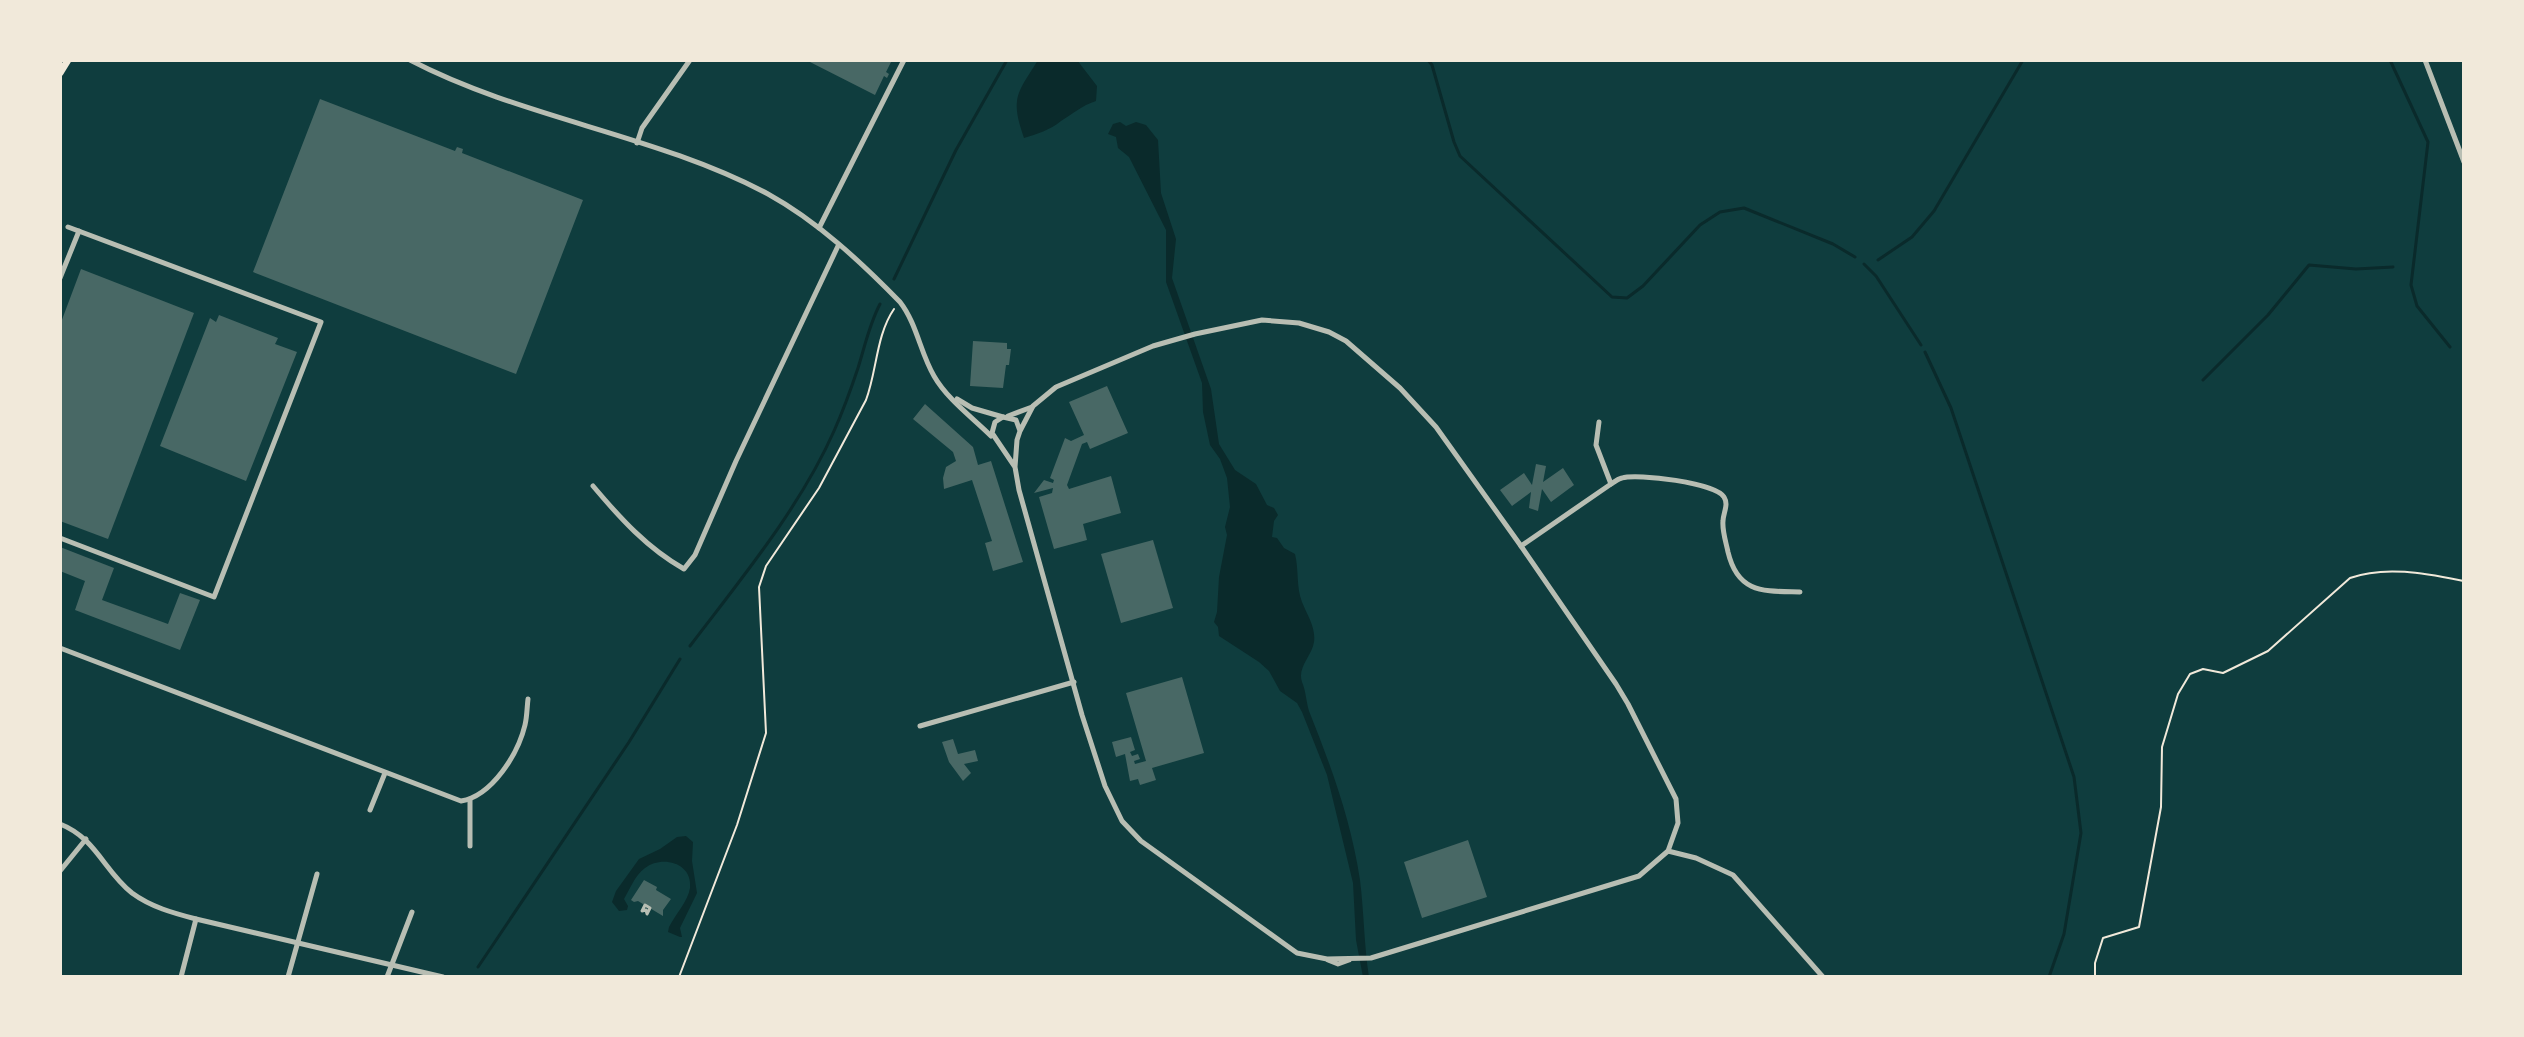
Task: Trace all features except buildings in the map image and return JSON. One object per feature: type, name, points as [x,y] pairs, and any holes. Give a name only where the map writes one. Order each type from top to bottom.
[{"type":"main road","points":[[60,73],[68,60]]},
{"type":"street","points":[[410,60],[512,104],[716,170],[767,194],[819,228],[900,302],[910,315],[934,376],[995,440],[1015,467]]},
{"type":"street","points":[[637,143],[642,128],[690,60]]},
{"type":"street","points":[[819,228],[904,60]]},
{"type":"street","points":[[2425,60],[2464,162]]},
{"type":"street","points":[[60,538],[214,597],[321,322],[68,227]]},
{"type":"street","points":[[60,278],[79,231]]},
{"type":"street","points":[[593,486],[630,529],[667,560],[684,569],[695,555],[838,246]]},
{"type":"street","points":[[995,440],[993,425],[1005,416],[1033,406],[1056,387],[1153,346],[1184,337],[1262,320],[1299,323],[1346,341],[1373,362],[1425,414],[1616,684],[1676,799],[1678,823],[1668,851],[1639,876],[1371,958],[1338,964],[1297,953],[1141,841],[1122,821],[1112,804],[1082,715],[1037,561],[1015,467],[1017,440],[1033,406]]},
{"type":"street","points":[[949,395],[972,408],[1016,420],[1020,431]]},
{"type":"street","points":[[1599,422],[1596,445],[1611,484]]},
{"type":"street","points":[[995,440],[1005,445],[1017,440]]},
{"type":"street","points":[[1521,546],[1624,477],[1685,482],[1719,491],[1725,498],[1727,505],[1723,521],[1731,566],[1745,584],[1760,591],[1800,592]]},
{"type":"street","points":[[60,648],[461,801],[478,796],[494,782],[517,746],[525,725],[528,699]]},
{"type":"street","points":[[920,726],[1074,682]]},
{"type":"street","points":[[370,810],[385,773]]},
{"type":"street","points":[[470,799],[470,846]]},
{"type":"street","points":[[60,824],[86,839],[130,891],[158,908],[443,977]]},
{"type":"street","points":[[60,871],[86,839]]},
{"type":"street","points":[[1668,851],[1696,858],[1733,875],[1823,977]]},
{"type":"street","points":[[288,977],[317,874]]},
{"type":"street","points":[[387,977],[412,912]]},
{"type":"street","points":[[181,977],[196,919]]},
{"type":"path","points":[[679,977],[737,825],[766,733],[759,587],[766,566],[819,488],[848,436],[872,385],[887,322],[900,302]]},
{"type":"path","points":[[2095,977],[2095,963],[2103,938],[2139,927],[2161,807],[2162,747],[2178,694],[2190,674],[2203,669],[2223,673],[2268,651],[2350,578],[2364,573],[2421,572],[2464,581]]},
{"type":"water","points":[[1038,60],[1077,60],[1097,86],[1096,101],[1048,129],[1024,138],[1017,114],[1018,97]]},
{"type":"water","points":[[1120,122],[1126,126],[1136,122],[1146,125],[1158,140],[1161,193],[1176,239],[1172,278],[1211,389],[1219,444],[1235,470],[1256,484],[1267,505],[1274,508],[1278,515],[1272,537],[1295,554],[1300,596],[1314,637],[1301,677],[1309,711],[1351,836],[1360,880],[1369,977],[1363,977],[1356,940],[1353,883],[1327,775],[1302,712],[1297,703],[1280,691],[1269,671],[1219,636],[1214,622],[1230,507],[1227,478],[1220,459],[1210,445],[1203,412],[1202,383],[1166,282],[1166,230],[1129,157],[1118,148],[1116,137],[1108,134],[1113,124]]},
{"type":"water","points":[[686,836],[693,842],[692,861],[697,893],[680,928],[680,937],[668,932],[689,893],[690,879],[675,863],[659,862],[641,871],[624,899],[627,910],[619,911],[612,902],[616,891],[639,859],[677,837]]},
{"type":"waterway","points":[[894,279],[956,150],[1007,60]]},
{"type":"waterway","points":[[1428,60],[1460,156],[1612,297],[1627,298],[1643,286],[1700,225],[1720,212],[1744,208],[1833,244],[1855,257]]},
{"type":"waterway","points":[[1878,260],[1912,237],[1934,211],[2023,60]]},
{"type":"waterway","points":[[2390,60],[2428,142],[2411,285],[2417,306],[2450,347]]},
{"type":"waterway","points":[[1864,264],[1876,276],[1921,345]]},
{"type":"waterway","points":[[2203,380],[2268,315],[2309,265],[2356,269],[2393,267]]},
{"type":"waterway","points":[[690,646],[768,543],[820,460],[844,408],[880,304]]},
{"type":"waterway","points":[[1925,352],[1951,408],[2074,777],[2081,833],[2064,934],[2049,977]]},
{"type":"waterway","points":[[478,967],[629,742],[680,659]]}]
